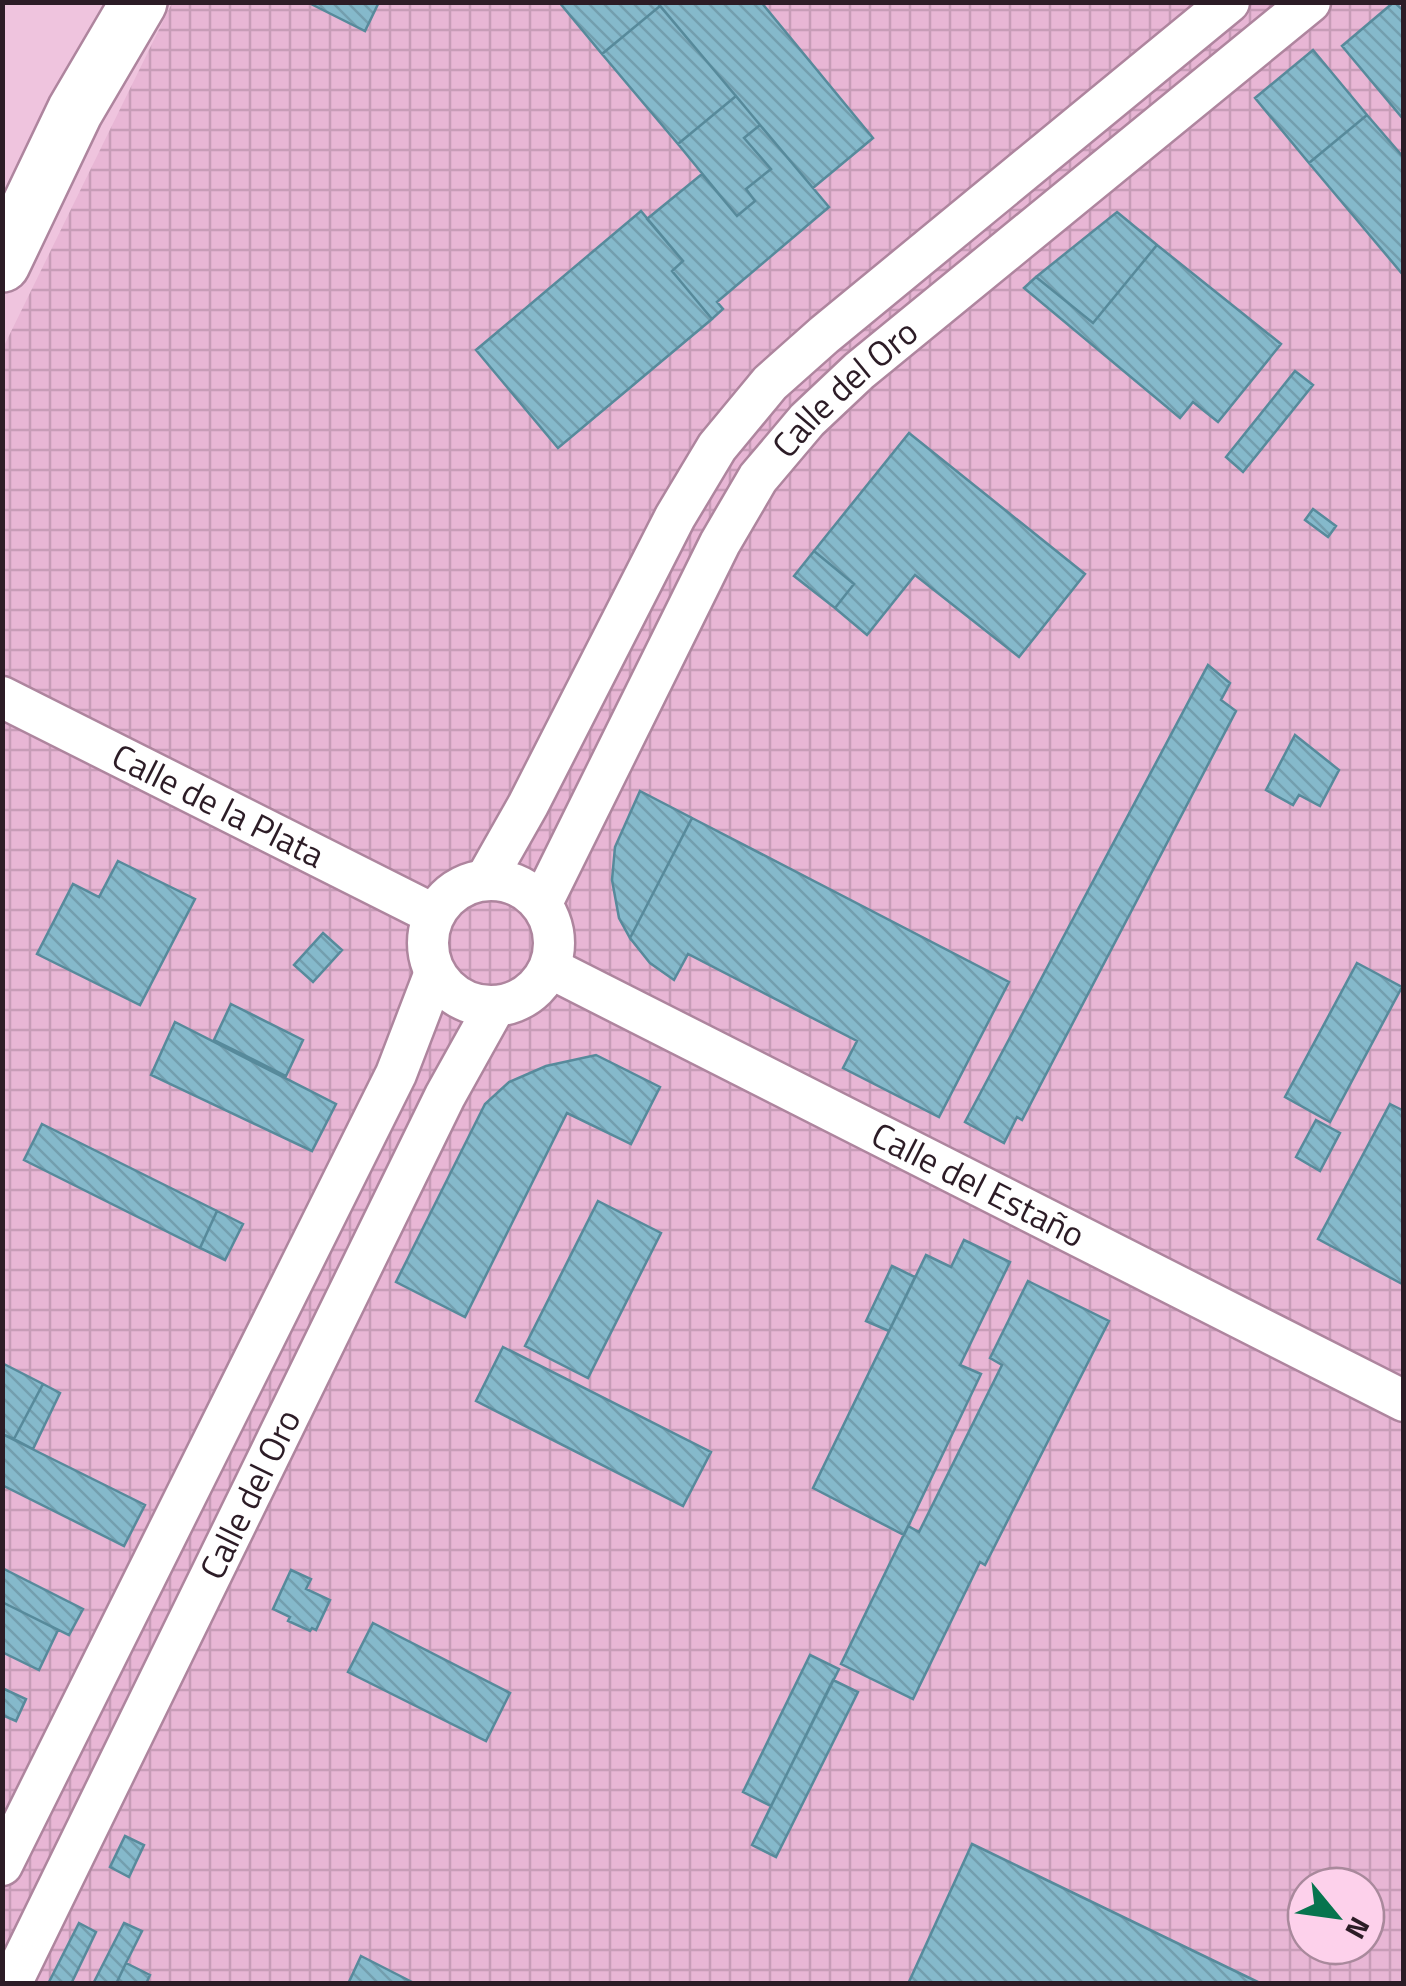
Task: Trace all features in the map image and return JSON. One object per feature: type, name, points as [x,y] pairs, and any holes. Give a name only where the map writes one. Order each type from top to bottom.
[{"type":"main road","points":[[2,264],[76,112],[139,2]]},
{"type":"street","points":[[486,878],[528,805],[675,517],[717,448],[770,383],[1229,2]]},
{"type":"street","name":"Calle del Oro","points":[[542,903],[720,543],[758,478],[806,420],[859,371],[1310,2]]},
{"type":"street","name":"Calle de la Plata","points":[[2,697],[433,914]]},
{"type":"street","points":[[486,878],[517,884],[542,903],[555,934],[550,968],[528,996],[494,1008],[460,1000],[434,975],[426,945],[433,914],[455,890],[486,878]]},
{"type":"street","name":"Calle del Estaño","points":[[550,968],[1404,1402]]},
{"type":"street","name":"Calle del Oro","points":[[2,1865],[396,1074],[434,975]]},
{"type":"street","name":"Calle del Oro","points":[[10,1984],[445,1096],[494,1008]]},
{"type":"shaded area","points":[[172,3],[1403,3],[1403,1983],[3,1983],[2,350]]},
{"type":"building","points":[[307,2],[379,2],[365,31]]},
{"type":"building","points":[[559,2],[657,2],[660,6],[602,54]]},
{"type":"building","points":[[657,2],[761,2],[873,138],[813,188]]},
{"type":"building","points":[[1394,2],[1404,11],[1404,120],[1342,46]]},
{"type":"building","points":[[660,6],[736,96],[678,144],[602,54]]},
{"type":"building","points":[[1313,50],[1367,115],[1309,163],[1255,98]]},
{"type":"building","points":[[736,96],[760,125],[744,138],[771,169],[746,189],[755,201],[737,216],[678,144]]},
{"type":"building","points":[[1367,115],[1404,158],[1404,276],[1309,163]]},
{"type":"building","points":[[760,125],[829,207],[717,302],[723,309],[712,319],[672,271],[683,261],[647,219],[702,174],[737,216],[755,201],[746,189],[771,169],[744,138]]},
{"type":"building","points":[[641,211],[683,261],[672,271],[712,319],[558,448],[476,350]]},
{"type":"building","points":[[1117,212],[1157,245],[1093,323],[1036,277]]},
{"type":"building","points":[[1157,245],[1281,344],[1218,422],[1193,402],[1180,418],[1024,288],[1036,277],[1093,323]]},
{"type":"building","points":[[1295,371],[1313,385],[1243,472],[1226,457]]},
{"type":"building","points":[[909,433],[1085,574],[1019,657],[915,575],[867,635],[835,608],[854,584],[814,551]]},
{"type":"building","points":[[1313,509],[1336,526],[1328,537],[1305,520]]},
{"type":"building","points":[[814,551],[854,584],[835,608],[794,576]]},
{"type":"building","points":[[1208,665],[1230,683],[1221,700],[1236,711],[1022,1120],[1017,1117],[1004,1143],[965,1122]]},
{"type":"building","points":[[1295,735],[1339,770],[1320,806],[1299,795],[1293,805],[1266,790]]},
{"type":"building","points":[[640,791],[692,818],[630,938],[619,918],[612,880],[615,847]]},
{"type":"building","points":[[692,818],[1009,982],[939,1117],[843,1068],[857,1041],[688,954],[674,980],[650,963],[630,938]]},
{"type":"building","points":[[118,861],[195,899],[140,1005],[37,954],[73,884],[99,897]]},
{"type":"building","points":[[323,933],[342,950],[313,982],[294,965]]},
{"type":"building","points":[[1357,963],[1402,987],[1330,1122],[1285,1097]]},
{"type":"building","points":[[231,1004],[303,1040],[286,1076],[214,1040]]},
{"type":"building","points":[[175,1022],[336,1104],[312,1151],[151,1075]]},
{"type":"building","points":[[596,1055],[660,1087],[631,1144],[567,1113],[465,1317],[396,1282],[485,1104],[509,1082],[546,1066]]},
{"type":"building","points":[[1390,1104],[1404,1111],[1404,1285],[1318,1239]]},
{"type":"building","points":[[1316,1120],[1340,1133],[1320,1171],[1296,1157]]},
{"type":"building","points":[[42,1124],[217,1211],[200,1248],[24,1160]]},
{"type":"building","points":[[598,1201],[661,1233],[588,1378],[525,1346]]},
{"type":"building","points":[[217,1211],[243,1224],[225,1260],[200,1248]]},
{"type":"building","points":[[964,1240],[1010,1262],[960,1365],[981,1374],[904,1535],[813,1488],[926,1255],[951,1267]]},
{"type":"building","points":[[892,1266],[915,1277],[889,1331],[866,1321]]},
{"type":"building","points":[[1028,1281],[1109,1321],[985,1565],[980,1562],[913,1699],[841,1664],[908,1526],[919,1532],[1002,1365],[990,1358]]},
{"type":"building","points":[[503,1347],[711,1452],[683,1506],[476,1401]]},
{"type":"building","points":[[2,1363],[43,1384],[14,1439],[2,1434]]},
{"type":"building","points":[[43,1384],[60,1393],[33,1449],[14,1439]]},
{"type":"building","points":[[2,1434],[145,1505],[124,1546],[2,1485]]},
{"type":"building","points":[[2,1568],[83,1609],[69,1635],[2,1602]]},
{"type":"building","points":[[291,1570],[311,1579],[306,1589],[330,1600],[316,1630],[288,1621],[290,1617],[273,1609]]},
{"type":"building","points":[[2,1602],[58,1630],[39,1670],[2,1652]]},
{"type":"building","points":[[373,1623],[510,1693],[486,1741],[348,1672]]},
{"type":"building","points":[[810,1655],[839,1669],[771,1806],[743,1792]]},
{"type":"building","points":[[833,1680],[858,1692],[776,1857],[752,1845]]},
{"type":"building","points":[[2,1688],[26,1699],[16,1721],[2,1715]]},
{"type":"building","points":[[125,1836],[144,1845],[129,1877],[110,1867]]},
{"type":"building","points":[[972,1844],[1262,1984],[908,1984]]},
{"type":"building","points":[[79,1923],[96,1932],[71,1984],[48,1984]]},
{"type":"building","points":[[124,1923],[142,1931],[116,1984],[93,1984]]},
{"type":"building","points":[[361,1956],[416,1984],[348,1984]]},
{"type":"building","points":[[126,1963],[150,1975],[146,1984],[116,1984]]}]
